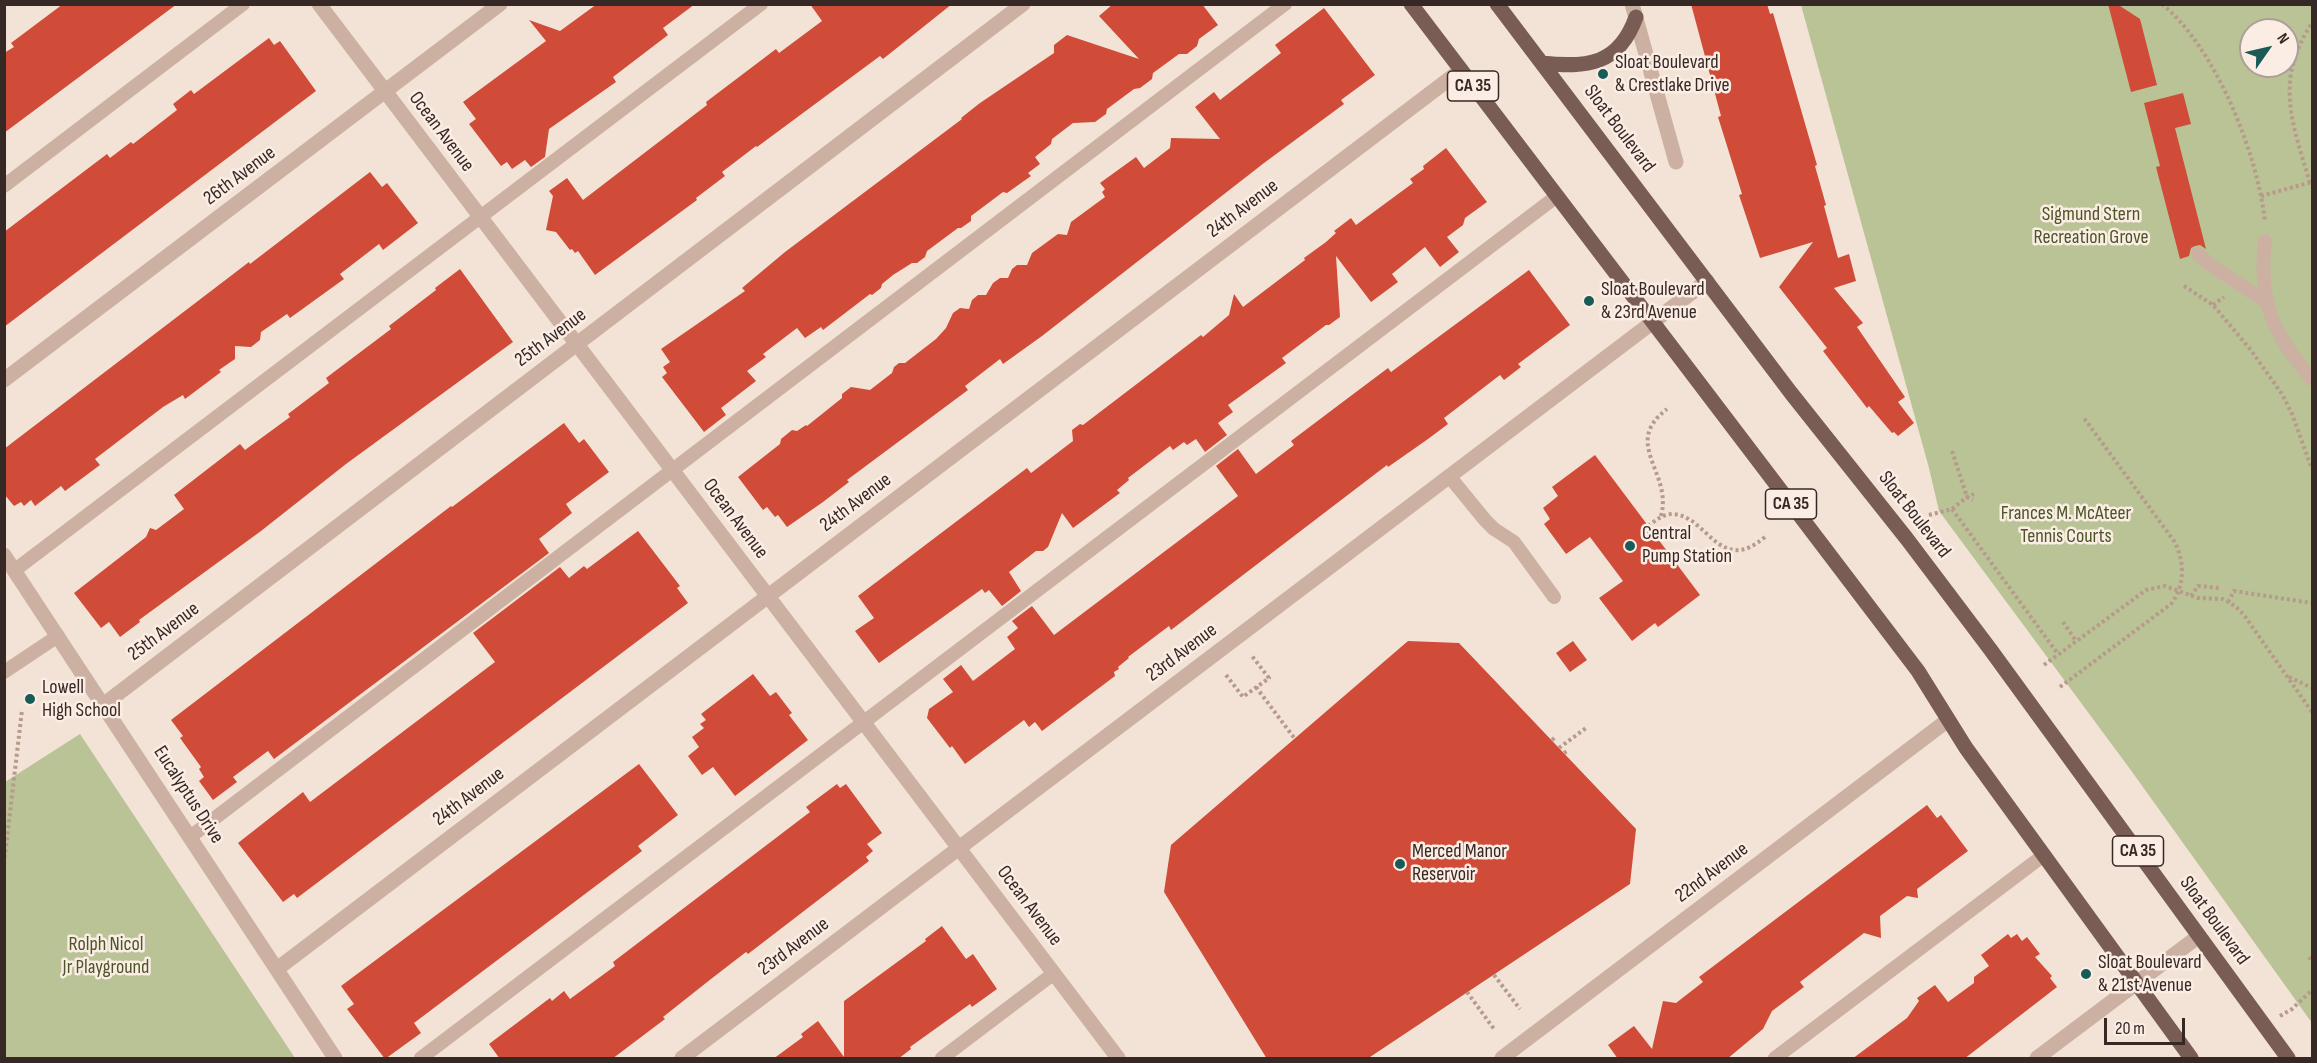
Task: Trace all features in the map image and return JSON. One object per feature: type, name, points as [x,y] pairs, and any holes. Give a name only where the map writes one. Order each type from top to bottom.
[{"type":"main road","name":"CA 35","points":[[1412,4],[1906,656],[1966,748],[2191,1059]]},
{"type":"main road","name":"Sloat Boulevard","points":[[1497,4],[2003,667],[2288,1059]]},
{"type":"main road","points":[[1542,63],[1576,64],[1603,58],[1624,44],[1634,11]]},
{"type":"street","name":"Ocean Avenue","points":[[319,4],[1118,1059]]},
{"type":"street","name":"26th Avenue","points":[[4,380],[500,4]]},
{"type":"street","name":"25th Avenue","points":[[103,705],[1023,4]]},
{"type":"street","points":[[1634,11],[1676,162]]},
{"type":"street","name":"24th Avenue","points":[[277,969],[1461,70]]},
{"type":"street","name":"23rd Avenue","points":[[682,1059],[1707,281]]},
{"type":"street","name":"Eucalyptus Drive","points":[[4,555],[335,1059]]},
{"type":"street","name":"22nd Avenue","points":[[1502,1059],[1948,720]]},
{"type":"street","points":[[2037,1059],[2199,936]]},
{"type":"lane","points":[[4,186],[243,4]]},
{"type":"lane","points":[[15,570],[761,4]]},
{"type":"lane","points":[[190,837],[1285,4]]},
{"type":"lane","points":[[421,1059],[1557,196]]},
{"type":"lane","points":[[2265,241],[2263,284],[2266,302],[2280,337],[2313,379]]},
{"type":"lane","points":[[2198,254],[2209,264],[2266,302]]},
{"type":"lane","points":[[1449,476],[1485,520],[1519,548],[1554,597]]},
{"type":"lane","points":[[4,672],[58,636]]},
{"type":"lane","points":[[1775,1059],[2044,855]]},
{"type":"lane","points":[[942,1059],[1053,974]]},
{"type":"path","points":[[2162,4],[2193,38],[2216,74],[2237,119],[2261,196],[2265,241]]},
{"type":"path","points":[[2261,196],[2311,183],[2291,108],[2289,80],[2295,53],[2313,23]]},
{"type":"path","points":[[2184,286],[2215,304],[2250,349],[2287,402],[2313,469]]},
{"type":"path","points":[[1648,526],[1660,516],[1663,507],[1663,488],[1649,451],[1648,434],[1653,420],[1667,409]]},
{"type":"path","points":[[2060,687],[2171,604],[2179,591],[2182,563],[2174,541],[2084,418]]},
{"type":"path","points":[[1952,451],[1967,497]]},
{"type":"path","points":[[1929,515],[1952,509],[1967,497],[1974,497]]},
{"type":"path","points":[[1952,509],[2058,654]]},
{"type":"path","points":[[1660,516],[1675,514],[1691,522],[1721,546],[1740,550],[1755,545],[1765,537]]},
{"type":"path","points":[[2044,665],[2146,590],[2165,586],[2206,600],[2223,599],[2244,615],[2313,712]]},
{"type":"path","points":[[2191,596],[2198,586],[2219,588]]},
{"type":"path","points":[[2228,602],[2234,591],[2313,603]]},
{"type":"path","points":[[2063,622],[2076,641]]},
{"type":"path","points":[[1226,675],[1243,697],[1269,678],[1252,656]]},
{"type":"path","points":[[2287,676],[2313,688]]},
{"type":"path","points":[[1256,687],[1294,739]]},
{"type":"path","points":[[4,864],[22,710]]},
{"type":"path","points":[[1559,748],[1586,728]]},
{"type":"path","points":[[1552,740],[1556,736]]},
{"type":"path","points":[[1564,753],[1569,750]]},
{"type":"path","points":[[2309,957],[2313,962]]},
{"type":"path","points":[[1494,975],[1520,1010]]},
{"type":"path","points":[[2264,1025],[2292,1009],[2313,990]]},
{"type":"path","points":[[1467,992],[1494,1029]]},
{"type":"green space","name":"Sigmund Stern Recreation Grove","points":[[1801,5],[2312,5],[2312,1023],[2130,769],[1939,511]]},
{"type":"green space","name":"Rolph Nicol Jr Playground","points":[[80,734],[295,1058],[5,1058],[5,782]]},
{"type":"building","points":[[63,4],[177,4],[4,133],[4,53],[14,47],[11,43]]},
{"type":"building","points":[[597,4],[695,4],[663,28],[668,35],[613,77],[616,82],[549,129],[545,157],[531,167],[525,160],[512,169],[507,162],[501,166],[469,124],[476,119],[463,102],[546,41],[529,20],[560,31]]},
{"type":"building","points":[[810,4],[952,4],[883,59],[880,56],[756,146],[722,172],[725,176],[696,198],[697,200],[595,275],[578,251],[575,253],[572,249],[570,250],[556,232],[546,230],[553,196],[549,191],[567,178],[583,200],[776,49],[779,53],[822,21]]},
{"type":"building","points":[[1113,4],[1202,4],[1218,25],[1199,39],[1197,46],[1187,54],[1179,54],[1153,73],[1152,79],[1107,109],[1106,114],[1095,122],[1073,123],[1052,139],[1051,144],[1035,157],[1040,164],[1028,173],[1031,176],[1007,193],[1003,192],[971,216],[971,221],[927,251],[925,257],[917,263],[912,263],[893,275],[882,284],[881,288],[823,330],[821,327],[805,338],[797,328],[763,354],[766,357],[747,371],[756,381],[721,408],[726,415],[704,432],[662,377],[667,373],[663,367],[670,362],[661,349],[745,291],[742,288],[785,252],[980,103],[1054,53],[1054,45],[1067,35],[1139,59],[1099,16]]},
{"type":"building","points":[[1691,4],[1767,4],[1770,14],[1773,13],[1817,165],[1815,166],[1826,205],[1824,206],[1838,258],[1849,254],[1856,281],[1834,288],[1863,323],[1857,327],[1905,397],[1898,402],[1914,423],[1898,436],[1892,433],[1869,406],[1867,408],[1823,351],[1827,348],[1779,287],[1813,242],[1760,258],[1739,195],[1742,194],[1718,117],[1721,116]]},
{"type":"building","points":[[2108,4],[2117,4],[2140,19],[2157,85],[2131,92]]},
{"type":"building","points":[[1324,8],[1375,75],[1341,100],[1344,104],[1264,163],[1042,336],[1003,364],[1000,359],[965,386],[968,390],[847,480],[849,482],[823,502],[787,527],[778,515],[775,517],[767,507],[763,510],[738,477],[780,444],[781,439],[792,430],[797,431],[807,426],[842,398],[842,394],[851,387],[870,390],[892,373],[894,367],[899,363],[905,363],[936,339],[946,328],[953,313],[960,308],[969,309],[972,300],[978,295],[986,295],[993,283],[1000,278],[1008,278],[1012,269],[1017,265],[1027,265],[1032,253],[1058,234],[1067,235],[1071,222],[1105,197],[1102,192],[1105,189],[1100,183],[1136,157],[1144,168],[1170,148],[1171,138],[1220,139],[1195,107],[1214,92],[1220,100],[1281,53],[1275,45]]},
{"type":"building","points":[[269,38],[274,45],[280,41],[316,91],[4,327],[4,232],[107,154],[110,158],[131,142],[133,144],[177,110],[173,104],[191,90],[194,94]]},
{"type":"building","points":[[2183,93],[2191,124],[2175,128],[2206,249],[2200,245],[2195,246],[2191,248],[2189,256],[2180,259],[2156,167],[2160,166],[2144,103]]},
{"type":"building","points":[[1446,148],[1487,202],[1465,218],[1463,225],[1447,237],[1459,252],[1440,267],[1425,247],[1392,274],[1398,282],[1371,302],[1336,256],[1340,317],[1282,358],[1286,363],[1228,405],[1233,412],[1218,423],[1227,435],[1205,452],[1196,439],[1187,445],[1184,442],[1173,450],[1170,446],[1128,478],[1129,480],[1117,490],[1120,493],[1073,528],[1062,513],[1048,547],[1043,551],[1036,551],[1009,572],[1021,591],[1002,606],[989,590],[985,593],[982,589],[879,663],[855,631],[874,618],[858,596],[1027,468],[1031,473],[1073,441],[1072,430],[1080,424],[1083,425],[1201,335],[1203,337],[1229,315],[1234,294],[1243,307],[1305,260],[1304,258],[1326,242],[1336,233],[1334,231],[1351,218],[1356,225],[1413,183],[1410,179]]},
{"type":"building","points":[[370,172],[382,187],[387,183],[418,223],[383,250],[379,244],[340,274],[344,279],[290,318],[287,314],[261,332],[260,340],[251,347],[235,346],[235,359],[219,370],[221,372],[185,399],[183,395],[163,407],[95,459],[100,465],[65,491],[61,486],[35,506],[31,500],[24,506],[21,502],[14,506],[4,494],[4,449]]},
{"type":"building","points":[[460,269],[513,342],[346,464],[261,531],[139,620],[140,622],[120,637],[109,622],[101,628],[74,593],[146,537],[150,528],[156,530],[184,509],[174,495],[240,444],[245,450],[290,417],[288,414],[329,383],[326,378],[391,329],[389,326]]},
{"type":"building","points":[[1529,270],[1570,325],[1518,364],[1521,367],[1504,380],[1500,375],[1444,418],[1448,424],[1388,467],[1387,465],[1171,630],[1169,626],[1128,657],[1114,672],[1115,676],[1042,731],[1035,722],[1029,727],[1024,720],[965,764],[952,746],[950,748],[927,718],[929,709],[953,692],[943,679],[961,665],[973,681],[1015,649],[1007,637],[1018,628],[1012,621],[1032,606],[1054,635],[1238,496],[1216,466],[1238,449],[1256,474],[1294,445],[1291,441],[1388,368],[1391,372]]},
{"type":"building","points":[[564,423],[579,443],[584,439],[609,472],[566,504],[572,513],[539,539],[549,553],[274,759],[268,751],[233,777],[237,782],[213,800],[199,781],[204,777],[199,769],[201,767],[180,738],[183,736],[171,720],[451,506]]},
{"type":"building","name":"Central Pump Station","points":[[1595,455],[1700,595],[1658,627],[1655,623],[1632,641],[1599,598],[1623,581],[1590,537],[1566,554],[1544,524],[1550,519],[1543,508],[1558,496],[1552,487]]},
{"type":"building","points":[[638,531],[680,586],[677,588],[688,603],[297,898],[294,894],[283,902],[238,843],[303,792],[310,802],[495,662],[473,633],[560,567],[569,578],[584,566],[587,569]]},
{"type":"building","name":"Merced Manor Reservoir","points":[[1408,641],[1459,643],[1636,829],[1630,884],[1367,1059],[1267,1059],[1164,892],[1171,845]]},
{"type":"building","points":[[1573,641],[1587,660],[1570,672],[1556,653]]},
{"type":"building","points":[[753,674],[770,696],[776,692],[792,713],[789,715],[808,740],[735,796],[713,767],[702,775],[688,756],[699,747],[692,737],[704,728],[700,724],[706,720],[701,714]]},
{"type":"building","points":[[639,764],[678,815],[638,846],[642,851],[414,1023],[421,1033],[385,1059],[347,1009],[354,1004],[341,986]]},
{"type":"building","points":[[837,784],[840,788],[846,784],[882,833],[867,844],[873,851],[866,857],[869,861],[748,954],[746,952],[663,1017],[665,1019],[612,1059],[500,1059],[489,1044],[550,998],[552,1001],[564,991],[570,999],[615,966],[613,962],[810,812],[806,807]]},
{"type":"building","points":[[1927,805],[1937,818],[1941,815],[1968,851],[1917,889],[1918,898],[1907,896],[1880,916],[1881,938],[1864,933],[1800,982],[1804,987],[1772,1011],[1763,1029],[1727,1059],[1618,1059],[1608,1045],[1634,1026],[1652,1049],[1663,1001],[1676,1003],[1703,982],[1699,977]]},
{"type":"building","points":[[942,926],[966,959],[973,954],[997,989],[972,1007],[970,1004],[910,1047],[911,1049],[898,1059],[773,1059],[803,1037],[801,1034],[818,1021],[844,1057],[844,1001],[926,941],[925,939]]},
{"type":"building","points":[[2008,934],[2011,938],[2017,934],[2022,941],[2027,937],[2040,954],[2035,957],[2052,976],[2050,978],[2057,987],[1964,1059],[1852,1059],[1907,1018],[1919,1001],[1917,998],[1935,985],[1948,1002],[1974,983],[1974,977],[1989,966],[1981,955]]},
{"type":"place","name":"Sloat Boulevard & Crestlake Drive","points":[[1603,74]]},
{"type":"place","name":"Sloat Boulevard & 23rd Avenue","points":[[1589,301]]},
{"type":"place","name":"Central Pump Station","points":[[1630,546]]},
{"type":"place","name":"Lowell High School","points":[[30,699]]},
{"type":"place","name":"Merced Manor Reservoir","points":[[1400,864]]},
{"type":"place","name":"Sloat Boulevard & 21st Avenue","points":[[2086,974]]},
{"type":"park label","name":"Frances M. McAteer Tennis Courts","points":[[2066,526]]}]
